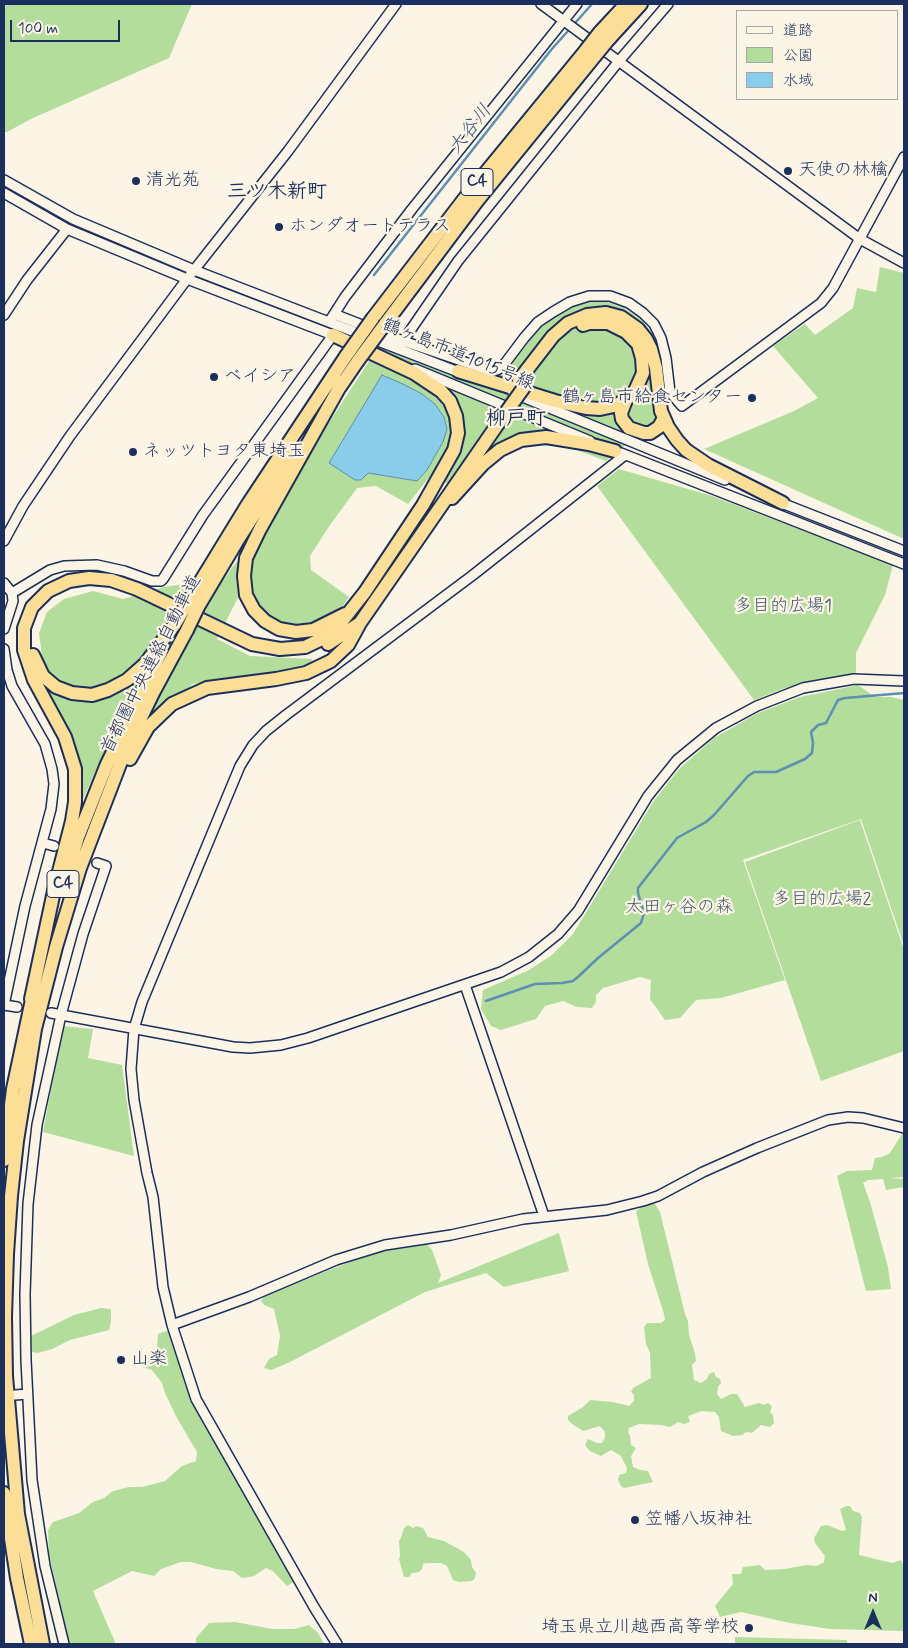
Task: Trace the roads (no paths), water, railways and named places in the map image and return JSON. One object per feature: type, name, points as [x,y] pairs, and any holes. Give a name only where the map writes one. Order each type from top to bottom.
[{"type":"highway","name":"首都圏中央連絡自動車道","points":[[605,36],[626,4]]},
{"type":"highway","name":"首都圏中央連絡自動車道","points":[[4,1160],[13,1089],[31,999],[60,895],[78,837],[107,764],[133,708],[181,627],[248,504],[468,194],[605,36],[641,4]]},
{"type":"highway","points":[[102,808],[148,727],[172,704],[207,688],[306,673],[331,661],[348,646],[360,623],[382,593],[552,336],[568,323],[587,315],[606,314],[621,317],[638,329],[651,349],[656,368],[658,396],[664,418],[672,434],[686,450],[708,465],[783,503]]},
{"type":"highway","points":[[458,371],[564,404],[600,409],[614,406],[626,400],[635,391],[643,372],[642,358],[638,344],[626,332],[608,323],[589,323],[570,330],[523,381]]},
{"type":"highway","points":[[31,999],[75,802],[75,769],[65,737],[34,680],[24,650],[24,628],[32,607],[48,591],[69,581],[89,578],[111,580],[137,589],[252,644],[280,649],[305,647],[332,634],[365,592],[423,505],[454,450],[458,434],[456,416],[450,401],[441,391],[414,373],[334,335]]},
{"type":"highway","name":"首都圏中央連絡自動車道","points":[[193,605],[343,381],[352,359]]},
{"type":"highway","points":[[343,381],[257,536],[246,558],[244,576],[246,595],[254,610],[265,621],[279,629],[296,632],[313,630],[347,613]]},
{"type":"highway","points":[[626,400],[621,413],[622,419],[629,428],[644,434],[650,433],[659,427],[664,418]]},
{"type":"highway","points":[[423,505],[443,486],[499,416]]},
{"type":"highway","points":[[434,515],[500,450],[522,440],[546,437],[582,442],[620,453]]},
{"type":"highway","points":[[181,627],[145,664],[126,680],[108,690],[92,695],[72,693],[56,686],[43,676],[34,660],[31,645],[32,628],[40,609],[54,595],[77,586],[95,585],[117,589],[156,604],[235,644],[273,655],[293,655],[312,650],[331,642],[360,623]]},
{"type":"highway","name":"首都圏中央連絡自動車道","points":[[43,1644],[18,1514],[7,1385],[5,1317],[11,1196],[24,1096],[35,1029],[56,947],[80,868],[125,751],[181,627]]},
{"type":"highway","points":[[4,1493],[17,1578],[31,1644]]},
{"type":"street","points":[[4,541],[23,506],[70,436],[187,279],[288,150],[396,4]]},
{"type":"street","points":[[541,4],[860,239],[904,263]]},
{"type":"street","points":[[577,4],[412,209],[331,318],[488,370],[497,370],[503,366],[538,322],[552,312],[570,302],[589,296],[610,296],[629,303],[654,324],[661,338],[666,358],[670,392],[682,406],[820,303],[833,288],[904,157]]},
{"type":"street","points":[[403,341],[458,261],[619,61],[668,4]]},
{"type":"street","name":"鶴ヶ島市道1015号線","points":[[4,180],[73,219],[194,270],[331,318],[904,551]]},
{"type":"street","name":"鶴ヶ島市道1015号線","points":[[4,193],[67,229],[187,279],[334,335],[620,453],[904,564]]},
{"type":"street","points":[[4,315],[27,280],[67,229]]},
{"type":"street","points":[[12,593],[50,570],[64,566],[97,565],[152,581],[161,581],[203,515],[334,335]]},
{"type":"street","points":[[337,1644],[314,1607],[196,1398],[172,1325],[161,1274],[154,1197],[147,1173],[134,1100],[131,1069],[134,1029],[142,1002],[225,802],[240,766],[252,745],[279,721],[473,575],[620,453]]},
{"type":"street","points":[[4,583],[12,593],[13,600],[4,629]]},
{"type":"street","points":[[4,649],[7,670],[12,686],[45,744],[52,768],[54,784],[51,809],[25,906],[4,1005],[17,1007]]},
{"type":"street","points":[[51,1013],[232,1047],[250,1048],[281,1045],[308,1038],[501,972],[529,957],[558,934],[578,910],[648,796],[677,760],[716,728],[757,706],[802,688],[854,679],[904,681]]},
{"type":"street","points":[[43,842],[54,846]]},
{"type":"street","points":[[64,1644],[45,1566],[34,1490],[27,1394],[25,1294],[28,1204],[37,1125],[62,1015],[83,934],[106,866],[97,863]]},
{"type":"street","points":[[465,985],[544,1216]]},
{"type":"street","points":[[172,1325],[336,1260],[385,1245],[450,1235],[544,1216],[608,1210],[658,1196],[703,1172],[748,1152],[837,1118],[863,1118],[904,1128]]},
{"type":"street","points":[[15,1395],[27,1394]]},
{"type":"water","points":[[382,375],[422,394],[435,404],[444,417],[447,429],[443,442],[427,470],[417,481],[368,473],[361,480],[355,480],[329,463]]},
{"type":"waterway","name":"大谷川","points":[[374,275],[551,50],[592,4]]},
{"type":"waterway","points":[[486,1001],[535,984],[573,981],[641,923],[644,913],[638,888],[677,838],[706,822],[748,776],[754,772],[776,772],[805,759],[812,753],[811,732],[818,725],[826,723],[838,700],[904,693]]},
{"type":"place","name":"天使の林檎","points":[[788,171]]},
{"type":"place","name":"清光苑","points":[[136,181]]},
{"type":"place","name":"ホンダオートテラス","points":[[279,227]]},
{"type":"place","name":"ベイシア","points":[[214,377]]},
{"type":"place","name":"鶴ヶ島市給食センター","points":[[752,398]]},
{"type":"place","name":"ネッツトヨタ東埼玉","points":[[133,452]]},
{"type":"place","name":"山楽","points":[[121,1360]]},
{"type":"place","name":"笠幡八坂神社","points":[[635,1520]]},
{"type":"place","name":"埼玉県立川越西高等学校","points":[[749,1628]]},
{"type":"district","name":"三ツ木新町","points":[[277,193]]},
{"type":"district","name":"柳戸町","points":[[516,420]]},
{"type":"park label","name":"多目的広場1","points":[[783,607]]},
{"type":"park label","name":"多目的広場2","points":[[822,900]]},
{"type":"park label","name":"太田ヶ谷の森","points":[[679,908]]}]
